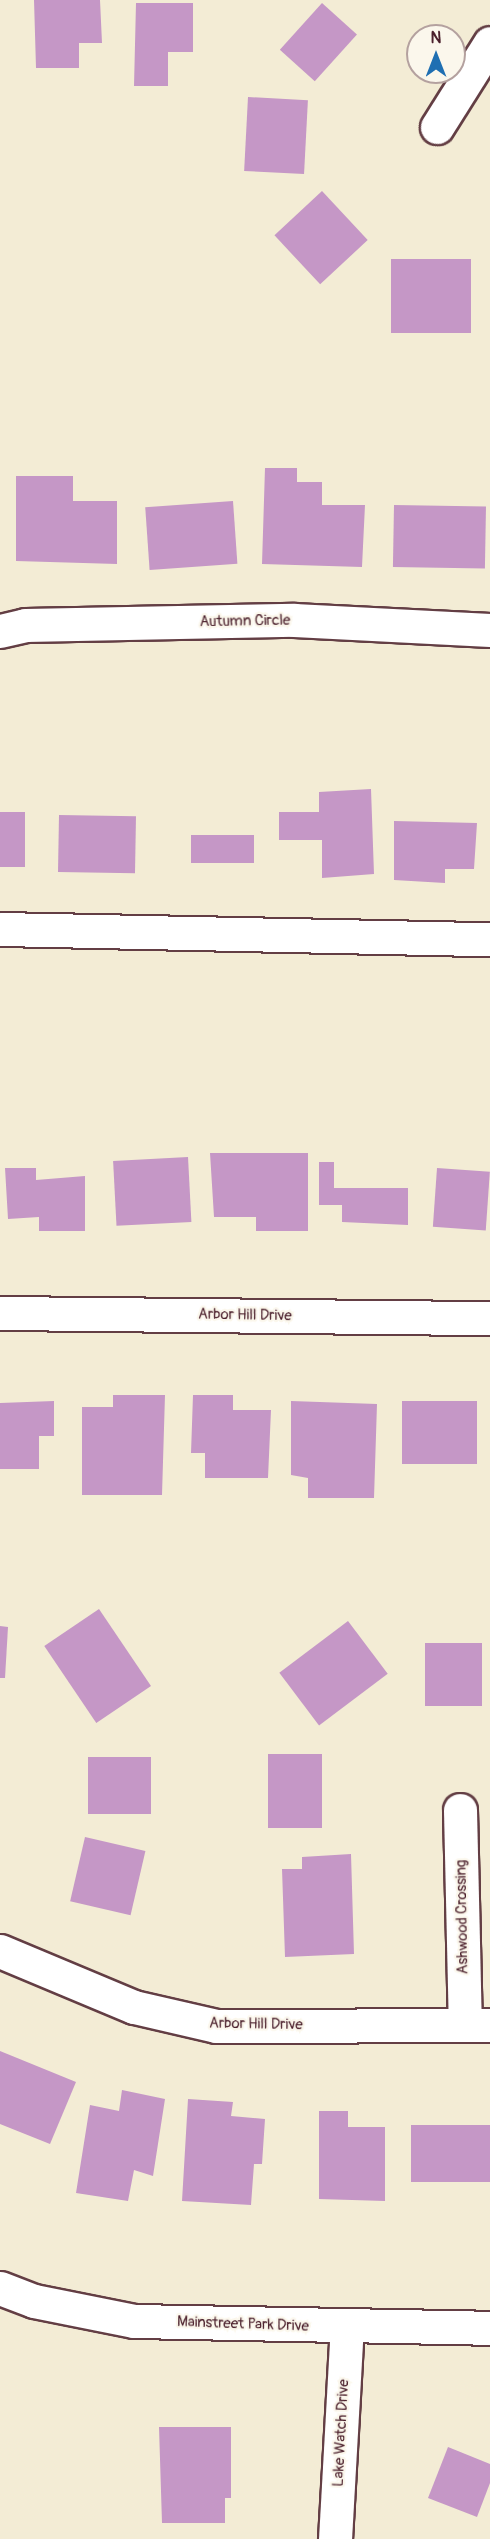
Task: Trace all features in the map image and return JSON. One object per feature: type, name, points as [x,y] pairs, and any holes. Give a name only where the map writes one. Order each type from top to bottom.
[{"type":"street","points":[[436,127],[490,43]]},
{"type":"street","name":"Autumn Circle","points":[[0,631],[25,625],[294,620],[490,630]]},
{"type":"street","points":[[0,929],[490,939]]},
{"type":"street","name":"Arbor Hill Drive","points":[[0,1313],[490,1318]]},
{"type":"street","name":"Ashwood Crossing","points":[[460,1810],[477,2025]]},
{"type":"street","name":"Arbor Hill Drive","points":[[0,1951],[134,2007],[216,2026],[477,2025]]},
{"type":"street","name":"Mainstreet Park Drive","points":[[0,2288],[34,2301],[134,2321],[490,2328]]},
{"type":"street","name":"Lake Watch Drive","points":[[335,2539],[347,2326]]},
{"type":"building","points":[[34,0],[100,0],[102,43],[79,43],[79,68],[36,68]]},
{"type":"building","points":[[136,3],[193,3],[193,52],[168,52],[168,86],[134,86]]},
{"type":"building","points":[[322,3],[357,34],[315,81],[280,50]]},
{"type":"building","points":[[248,97],[308,100],[304,174],[244,171]]},
{"type":"building","points":[[322,191],[368,240],[320,284],[274,235]]},
{"type":"building","points":[[391,259],[471,259],[471,333],[391,333]]},
{"type":"building","points":[[265,468],[297,468],[297,482],[322,482],[322,505],[365,505],[362,567],[262,564]]},
{"type":"building","points":[[16,476],[73,476],[73,501],[117,501],[117,564],[16,561]]},
{"type":"building","points":[[233,501],[237,564],[150,570],[145,507]]},
{"type":"building","points":[[394,505],[486,507],[485,569],[393,567]]},
{"type":"building","points":[[371,789],[374,874],[322,878],[322,840],[279,840],[279,812],[319,812],[319,792]]},
{"type":"building","points":[[0,812],[25,812],[25,867],[0,867]]},
{"type":"building","points":[[59,815],[136,816],[135,873],[58,872]]},
{"type":"building","points":[[394,821],[477,823],[474,869],[445,869],[445,883],[394,880]]},
{"type":"building","points":[[191,835],[254,835],[254,863],[191,863]]},
{"type":"building","points":[[210,1153],[308,1153],[308,1231],[256,1231],[256,1217],[214,1217]]},
{"type":"building","points":[[188,1157],[191,1222],[117,1226],[113,1161]]},
{"type":"building","points":[[319,1162],[334,1162],[334,1188],[408,1188],[408,1225],[342,1222],[342,1205],[319,1205]]},
{"type":"building","points":[[5,1168],[36,1168],[36,1180],[85,1176],[85,1231],[39,1231],[39,1217],[8,1219]]},
{"type":"building","points":[[437,1168],[490,1172],[486,1231],[433,1227]]},
{"type":"building","points":[[113,1395],[165,1395],[162,1495],[82,1495],[82,1407],[113,1407]]},
{"type":"building","points":[[193,1395],[233,1395],[233,1410],[271,1410],[268,1478],[205,1478],[205,1453],[191,1453]]},
{"type":"building","points":[[54,1401],[54,1436],[39,1436],[39,1469],[0,1469],[0,1403]]},
{"type":"building","points":[[291,1401],[377,1404],[374,1498],[308,1498],[308,1478],[291,1475]]},
{"type":"building","points":[[402,1401],[477,1401],[477,1464],[402,1464]]},
{"type":"building","points":[[99,1609],[151,1686],[96,1723],[44,1646]]},
{"type":"building","points":[[348,1621],[388,1674],[319,1725],[279,1673]]},
{"type":"building","points":[[0,1626],[8,1627],[5,1678],[0,1678]]},
{"type":"building","points":[[425,1643],[482,1643],[482,1706],[425,1706]]},
{"type":"building","points":[[268,1754],[322,1754],[322,1828],[268,1828]]},
{"type":"building","points":[[88,1757],[151,1757],[151,1814],[88,1814]]},
{"type":"building","points":[[85,1837],[145,1851],[131,1915],[70,1901]]},
{"type":"building","points":[[351,1854],[354,1954],[285,1957],[282,1869],[302,1869],[302,1857]]},
{"type":"building","points":[[0,2051],[76,2082],[50,2144],[0,2124]]},
{"type":"building","points":[[122,2090],[165,2099],[153,2176],[134,2170],[128,2201],[76,2193],[90,2105],[119,2111]]},
{"type":"building","points":[[188,2099],[233,2102],[231,2116],[265,2119],[262,2164],[254,2164],[251,2205],[182,2201]]},
{"type":"building","points":[[319,2111],[348,2111],[348,2127],[385,2127],[385,2201],[319,2199]]},
{"type":"building","points":[[411,2125],[490,2125],[490,2182],[411,2182]]},
{"type":"building","points":[[159,2427],[231,2427],[231,2498],[225,2498],[225,2523],[162,2523]]},
{"type":"building","points":[[448,2447],[490,2464],[490,2483],[477,2517],[428,2498]]}]
